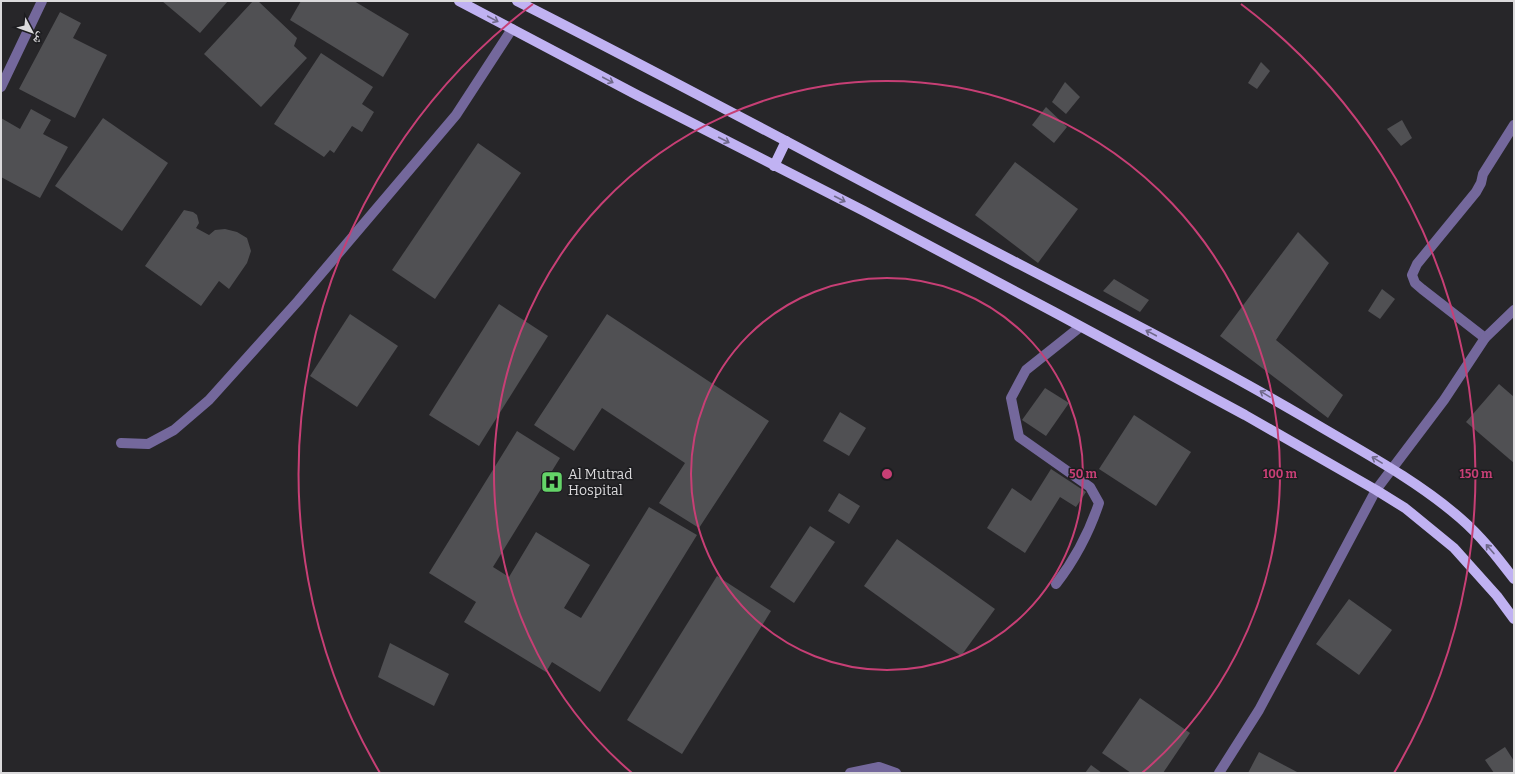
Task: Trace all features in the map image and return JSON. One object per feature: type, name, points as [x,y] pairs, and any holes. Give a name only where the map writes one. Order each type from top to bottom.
[{"type":"main road","points":[[459,1],[774,166],[871,215],[1245,415],[1376,490],[1405,508],[1454,548],[1498,596],[1514,619]]},
{"type":"main road","points":[[517,1],[642,64],[1258,390],[1423,488],[1478,535],[1498,557],[1514,579]]},
{"type":"main road","points":[[774,166],[786,141]]},
{"type":"street","points":[[1,87],[42,1]]},
{"type":"street","points":[[121,443],[148,444],[174,430],[209,400],[298,301],[456,115],[512,29]]},
{"type":"street","points":[[1485,338],[1415,283],[1412,275],[1416,264],[1476,192],[1481,184],[1483,174],[1514,125]]},
{"type":"street","points":[[1219,773],[1259,710],[1376,490],[1444,400],[1485,338],[1514,310]]},
{"type":"street","points":[[1056,584],[1071,564],[1090,528],[1099,503],[1090,487],[1019,437],[1011,398],[1026,370],[1080,327]]},
{"type":"street","points":[[850,773],[879,766],[896,773]]},
{"type":"building","points":[[162,1],[228,1],[200,33]]},
{"type":"building","points":[[253,1],[258,1],[297,38],[294,46],[307,58],[261,107],[204,54]]},
{"type":"building","points":[[301,1],[354,1],[409,34],[383,77],[290,20]]},
{"type":"building","points":[[60,12],[81,23],[73,38],[107,55],[75,118],[19,89]]},
{"type":"building","points":[[321,53],[373,87],[362,104],[374,112],[362,132],[352,126],[334,153],[330,150],[324,157],[274,124]]},
{"type":"building","points":[[1261,62],[1270,71],[1257,89],[1248,83]]},
{"type":"building","points":[[1065,82],[1080,97],[1066,114],[1052,102]]},
{"type":"building","points":[[1046,107],[1067,127],[1054,143],[1032,125]]},
{"type":"building","points":[[31,109],[51,120],[43,134],[68,147],[40,198],[1,177],[1,118],[20,129]]},
{"type":"building","points":[[103,118],[168,163],[122,231],[55,186]]},
{"type":"building","points":[[1402,120],[1412,138],[1401,146],[1387,129]]},
{"type":"building","points":[[478,143],[521,173],[435,299],[392,270]]},
{"type":"building","points":[[1015,162],[1078,209],[1038,263],[975,215]]},
{"type":"building","points":[[184,210],[193,212],[197,215],[199,223],[196,228],[209,235],[215,230],[225,229],[237,232],[247,238],[251,251],[247,263],[229,289],[219,281],[201,306],[145,266]]},
{"type":"building","points":[[1298,232],[1329,263],[1276,340],[1343,395],[1328,418],[1220,336]]},
{"type":"building","points":[[1114,279],[1149,300],[1140,312],[1103,291]]},
{"type":"building","points":[[1382,289],[1395,299],[1380,319],[1368,311]]},
{"type":"building","points":[[499,304],[548,336],[479,446],[429,415]]},
{"type":"building","points":[[350,314],[398,346],[357,407],[310,376]]},
{"type":"building","points":[[607,314],[769,421],[699,528],[659,503],[685,463],[602,408],[574,451],[534,425]]},
{"type":"building","points":[[1499,384],[1514,397],[1514,463],[1466,422]]},
{"type":"building","points":[[1045,388],[1069,403],[1046,436],[1022,420]]},
{"type":"building","points":[[840,412],[866,428],[849,456],[823,441]]},
{"type":"building","points":[[1134,415],[1191,452],[1156,506],[1099,469]]},
{"type":"building","points":[[517,431],[560,458],[493,567],[509,577],[536,532],[590,565],[564,608],[581,618],[649,507],[697,535],[600,692],[552,662],[546,672],[464,622],[476,602],[429,573]]},
{"type":"building","points":[[1051,469],[1086,492],[1076,507],[1060,497],[1025,553],[987,528],[1012,488],[1031,501]]},
{"type":"building","points":[[839,493],[860,506],[849,524],[828,511]]},
{"type":"building","points":[[810,526],[835,542],[794,603],[770,587]]},
{"type":"building","points":[[897,539],[995,609],[961,656],[864,586]]},
{"type":"building","points":[[717,576],[771,611],[682,754],[627,720]]},
{"type":"building","points":[[1349,599],[1392,630],[1359,675],[1316,644]]},
{"type":"building","points":[[390,643],[449,674],[434,706],[378,677]]},
{"type":"building","points":[[1140,698],[1190,733],[1163,773],[1131,773],[1102,753]]},
{"type":"building","points":[[1505,747],[1514,761],[1514,773],[1494,773],[1485,760]]},
{"type":"building","points":[[1259,752],[1299,773],[1248,773]]},
{"type":"building","points":[[1091,765],[1102,773],[1085,773]]},
{"type":"place","name":"Al Mutrad Hospital","points":[[552,482]]}]
